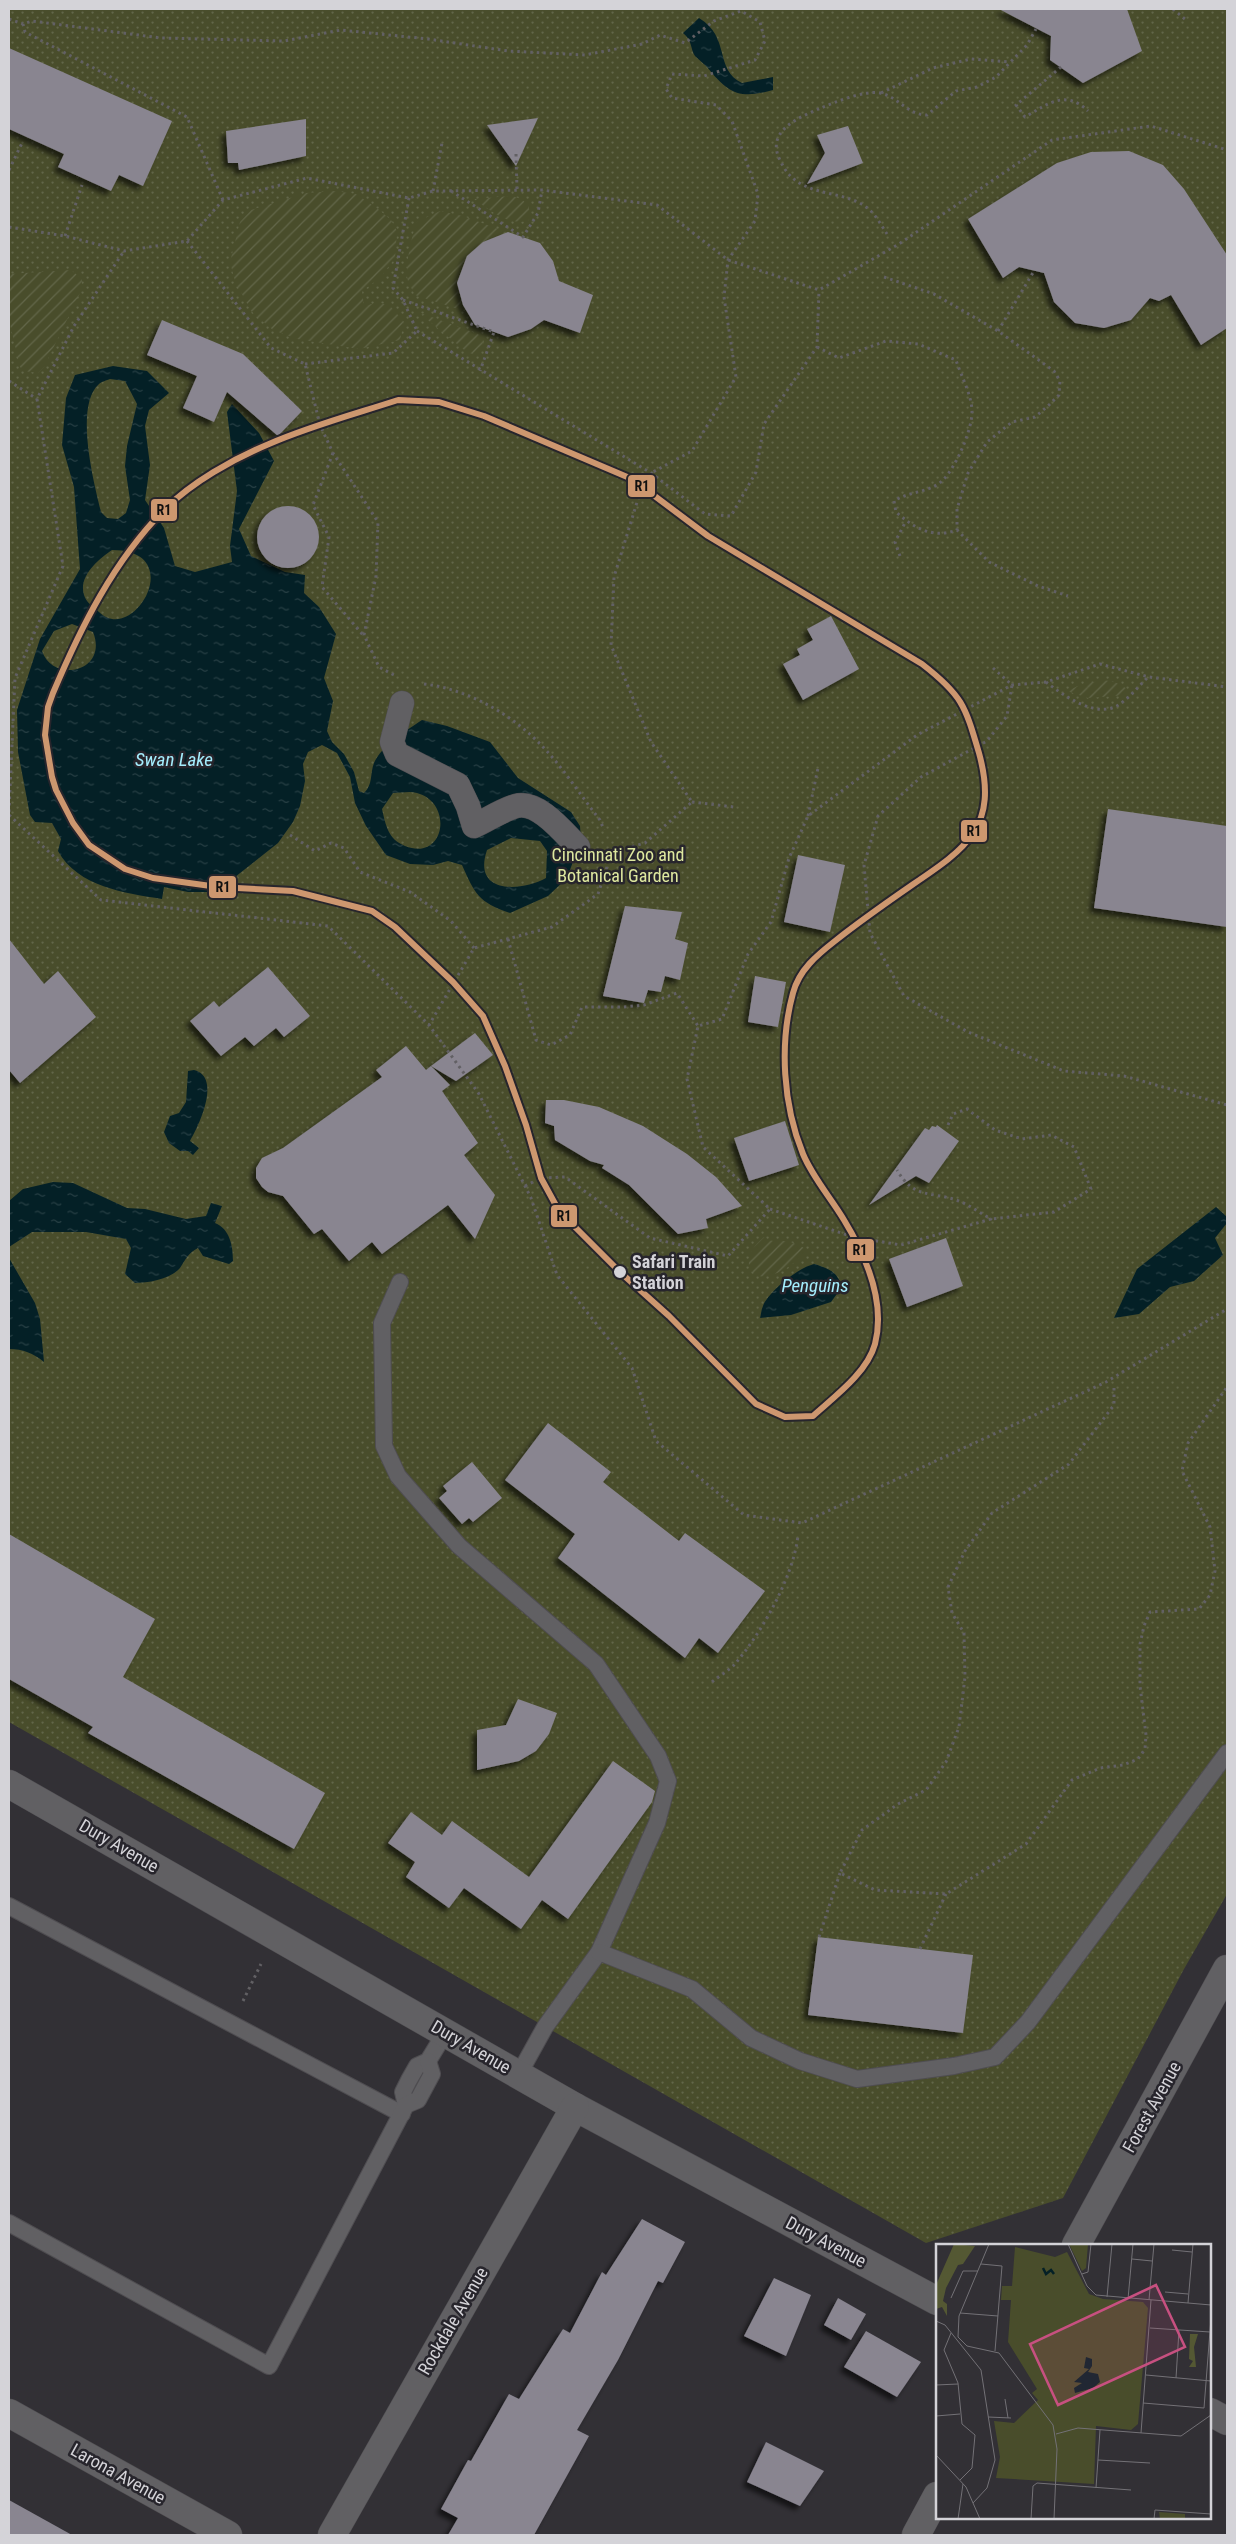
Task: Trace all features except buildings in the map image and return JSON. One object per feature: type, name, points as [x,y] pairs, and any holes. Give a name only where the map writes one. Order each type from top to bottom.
[{"type":"street","points":[[402,703],[392,742],[397,754],[458,785],[468,806],[474,826],[517,805],[546,814],[578,846]]},
{"type":"street","name":"Dury Avenue","points":[[9,1784],[575,2107],[936,2300]]},
{"type":"street","name":"Forest Avenue","points":[[1077,2244],[1226,1974]]},
{"type":"street","name":"Rockdale Avenue","points":[[332,2535],[575,2107]]},
{"type":"street","name":"Larona Avenue","points":[[9,2413],[228,2535]]},
{"type":"street","points":[[1211,2413],[1227,2422]]},
{"type":"street","points":[[916,2535],[936,2498]]},
{"type":"lane","points":[[400,1282],[382,1323],[384,1446],[398,1476],[459,1546],[596,1664],[658,1756],[668,1782],[657,1823],[599,1952],[545,2027],[519,2074]]},
{"type":"lane","points":[[599,1952],[692,1989],[751,2038],[800,2061],[857,2078],[954,2066],[996,2057],[1028,2022],[1227,1753]]},
{"type":"lane","points":[[9,1906],[232,2023],[404,2110]]},
{"type":"lane","points":[[9,2223],[269,2366],[404,2110],[418,2100],[432,2074],[428,2061],[445,2033]]},
{"type":"path","points":[[1173,9],[1186,20]]},
{"type":"path","points":[[9,19],[23,24],[32,21],[161,38],[284,40],[341,30],[428,39],[508,51],[585,55],[642,44],[660,35],[685,42],[714,22],[740,11],[760,22],[765,41],[755,60],[704,76],[672,74],[666,88],[672,98],[716,105],[732,121],[758,194],[755,221],[728,260],[724,298],[736,377],[692,451],[651,474],[642,486],[614,577],[611,645],[650,742],[692,802]]},
{"type":"path","points":[[23,24],[25,32],[187,117],[223,200]]},
{"type":"path","points":[[881,94],[895,100],[917,115],[927,115],[956,91],[977,88],[996,77],[1027,45],[1036,29]]},
{"type":"path","points":[[887,234],[867,208],[850,199],[804,186],[787,174],[776,153],[775,141],[786,126],[806,114],[841,99],[881,94],[933,68],[970,60],[1011,62]]},
{"type":"path","points":[[1061,66],[1033,93],[1016,105],[1025,117],[1056,100],[1079,102],[1088,111]]},
{"type":"path","points":[[9,226],[65,236],[124,251],[187,241],[223,200],[307,178],[409,198],[433,191],[542,190],[657,206],[728,260],[819,290],[900,244],[1052,140],[1151,126],[1227,150]]},
{"type":"path","points":[[9,170],[22,143]]},
{"type":"path","points":[[433,191],[442,143]]},
{"type":"path","points":[[516,154],[517,190]]},
{"type":"path","points":[[65,236],[82,185]]},
{"type":"path","points":[[450,191],[523,237],[538,213],[542,190]]},
{"type":"path","points":[[409,198],[393,288],[403,300],[417,331],[651,474],[705,514],[731,516],[756,472],[764,424],[817,347],[819,290]]},
{"type":"path","points":[[187,241],[271,348],[305,364],[393,353],[417,331]]},
{"type":"path","points":[[124,251],[74,326],[37,399],[63,566],[15,678],[9,814],[101,900],[328,926],[429,1025],[480,1094],[525,1186],[556,1275],[632,1368],[656,1441],[744,1515],[802,1523],[1106,1382],[1227,1309]]},
{"type":"path","points":[[998,331],[1034,271]]},
{"type":"path","points":[[884,277],[934,294],[998,331],[1054,371],[1060,381],[1058,395],[1035,417],[1012,422],[987,442],[968,473],[957,509],[957,530],[989,562],[1038,586],[1068,596]]},
{"type":"path","points":[[403,300],[494,332],[480,371]]},
{"type":"path","points":[[817,347],[839,358],[886,341],[918,344],[956,360],[972,412],[969,428],[958,456],[943,480],[926,490],[902,496],[894,502],[896,512],[906,521],[929,532],[943,535],[957,530]]},
{"type":"path","points":[[305,364],[320,425],[333,452],[378,522],[376,576],[364,635]]},
{"type":"path","points":[[9,381],[37,399]]},
{"type":"path","points":[[333,452],[313,505],[329,537],[322,587],[364,635],[379,667],[399,678]]},
{"type":"path","points":[[900,556],[894,542],[906,521]]},
{"type":"path","points":[[808,816],[917,735],[1012,685],[1046,682],[1100,664],[1149,677],[1227,687]]},
{"type":"path","points":[[993,668],[1012,685]]},
{"type":"path","points":[[1046,682],[1061,694],[1097,710],[1119,705],[1149,677]]},
{"type":"path","points":[[422,684],[446,686],[505,714],[543,747],[600,820],[606,836]]},
{"type":"path","points":[[1012,685],[1007,716],[987,741],[921,776],[878,816],[864,865],[870,933],[904,996],[968,1032],[1064,1071],[1124,1076],[1227,1105]]},
{"type":"path","points":[[698,1026],[722,1019],[748,954],[771,922],[789,858],[808,816],[818,768]]},
{"type":"path","points":[[612,852],[645,842],[692,802],[734,807]]},
{"type":"path","points":[[290,835],[315,850],[331,843],[344,848],[360,872],[410,892],[451,921],[474,948]]},
{"type":"path","points":[[429,1025],[474,948],[552,927],[598,894],[612,852],[609,844]]},
{"type":"path","points":[[508,939],[536,1040],[551,1045],[570,1035],[582,1007],[644,1005],[677,993],[698,1026],[687,1079],[703,1147],[770,1210],[852,1237],[901,1245],[991,1219],[1054,1212],[1091,1189],[1074,1146],[1051,1135],[1022,1139],[995,1130],[967,1109],[953,1114],[948,1125]]},
{"type":"path","points":[[897,1170],[904,1183],[928,1196],[956,1200],[991,1219]]},
{"type":"path","points":[[525,1186],[541,1178],[565,1177],[650,1238],[728,1256],[770,1210]]},
{"type":"path","points":[[920,1949],[946,1894],[1026,1844],[1072,1780],[1100,1768],[1131,1762],[1138,1759],[1145,1750],[1146,1735],[1140,1686],[1140,1644],[1144,1626],[1150,1612],[1199,1609],[1210,1595],[1215,1571],[1210,1527],[1182,1471],[1188,1443],[1227,1387]]},
{"type":"path","points":[[819,1937],[840,1874],[862,1830],[898,1804],[926,1790],[946,1762],[959,1727],[965,1677],[964,1633],[952,1613],[948,1587],[964,1551],[992,1513],[1069,1464],[1114,1405],[1114,1388]]},
{"type":"path","points":[[712,1682],[733,1666],[765,1619],[788,1577],[796,1555],[798,1535]]},
{"type":"path","points":[[840,1874],[875,1890],[946,1894]]},
{"type":"path","points":[[232,2023],[262,1961]]},
{"type":"green space","name":"Cincinnati Zoo and Botanical Garden","points":[[9,9],[1227,9],[1227,1894],[1184,1969],[1063,2198],[926,2243],[9,1722]]},
{"type":"green space","points":[[335,191],[356,194],[391,220],[397,231],[395,258],[380,278],[362,291],[364,306],[379,302],[391,307],[404,322],[400,340],[359,349],[297,339],[273,330],[251,311],[235,281],[230,262],[240,222],[251,210],[306,193]]},
{"type":"green space","points":[[511,196],[524,201],[529,210],[529,220],[522,222],[507,219],[474,199]]},
{"type":"green space","points":[[440,211],[463,216],[506,232],[505,235],[489,238],[474,250],[469,249],[456,287],[460,289],[467,312],[415,295],[408,281],[408,260],[417,222]]},
{"type":"green space","points":[[71,270],[82,279],[81,291],[44,367],[38,373],[24,371],[20,367],[9,320],[9,274]]},
{"type":"green space","points":[[418,312],[478,334],[484,341],[482,349],[476,354],[468,353]]},
{"type":"green space","points":[[1102,680],[1122,686],[1128,690],[1126,695],[1088,698],[1067,691],[1078,686]]},
{"type":"green space","points":[[764,1237],[776,1241],[794,1243],[804,1248],[805,1253],[790,1266],[777,1273],[758,1276],[749,1268],[749,1258],[754,1247]]},
{"type":"water","points":[[699,18],[715,34],[728,70],[733,77],[742,83],[773,77],[773,90],[743,94],[735,92],[721,83],[695,56],[690,42],[683,33]]},
{"type":"water","name":"Swan Lake","points":[[113,366],[147,371],[169,393],[149,410],[145,426],[150,465],[145,500],[164,528],[175,566],[195,572],[232,562],[230,546],[237,491],[227,412],[232,404],[259,433],[274,461],[239,529],[251,556],[285,572],[305,575],[304,593],[319,607],[336,634],[324,678],[333,701],[327,731],[332,742],[344,754],[354,772],[359,791],[364,793],[367,790],[374,763],[383,750],[422,720],[447,726],[490,742],[518,778],[571,812],[580,826],[581,840],[567,878],[548,896],[510,913],[491,905],[479,896],[470,883],[462,865],[448,861],[433,865],[410,864],[386,855],[366,826],[355,803],[350,777],[337,753],[322,745],[308,752],[303,764],[305,781],[300,806],[293,822],[278,843],[235,877],[209,892],[188,892],[164,887],[162,899],[118,891],[77,873],[67,863],[58,851],[61,839],[52,823],[35,822],[30,815],[18,752],[17,710],[40,639],[80,569],[74,487],[62,445],[66,398],[75,375]],"holes":[[[110,379],[125,381],[137,404],[127,446],[125,466],[130,500],[126,513],[118,519],[107,518],[101,512],[88,445],[88,409],[92,395],[99,384]],[[112,550],[135,554],[147,564],[151,579],[147,594],[138,607],[126,617],[112,619],[94,608],[84,595],[84,581],[87,575],[96,563]],[[72,624],[93,632],[96,646],[93,656],[87,664],[78,669],[67,670],[57,668],[48,661],[42,651],[54,631]],[[393,793],[417,793],[429,799],[436,808],[440,818],[440,829],[436,839],[429,846],[419,849],[399,843],[391,836],[382,809]],[[511,838],[540,841],[547,851],[546,878],[524,886],[501,886],[492,882],[486,875],[484,864],[487,850]]]},
{"type":"water","points":[[194,1070],[202,1074],[206,1082],[207,1092],[203,1114],[190,1141],[199,1148],[193,1155],[188,1151],[180,1151],[169,1143],[164,1132],[170,1116],[179,1113],[186,1102],[188,1071]]},
{"type":"water","points":[[53,1182],[73,1183],[127,1208],[145,1209],[186,1219],[206,1216],[211,1203],[222,1206],[215,1223],[224,1229],[230,1239],[233,1261],[229,1264],[203,1256],[198,1248],[189,1254],[180,1268],[171,1275],[153,1281],[135,1283],[125,1274],[131,1248],[126,1239],[86,1232],[32,1232],[9,1247],[9,1201],[23,1189]]},
{"type":"water","points":[[1216,1207],[1227,1217],[1227,1223],[1215,1238],[1223,1255],[1194,1281],[1170,1287],[1139,1314],[1114,1318],[1137,1269]]},
{"type":"water","points":[[9,1258],[35,1303],[40,1319],[44,1362],[28,1352],[9,1349]]},
{"type":"water","name":"Penguins","points":[[815,1264],[832,1271],[838,1277],[842,1287],[831,1302],[791,1315],[760,1318],[766,1300],[778,1287],[801,1269]]},
{"type":"transit line","name":"R1","points":[[398,400],[439,402],[484,416],[632,479],[708,536],[922,664],[954,693],[970,723],[984,778],[985,799],[981,817],[974,832],[963,846],[948,859],[828,946],[804,970],[793,993],[786,1033],[785,1074],[787,1095],[796,1135],[812,1171],[844,1220],[860,1249],[872,1279],[878,1312],[875,1344],[865,1365],[840,1393],[813,1416],[785,1417],[756,1404],[669,1316],[620,1272],[559,1211],[541,1178],[526,1125],[505,1066],[483,1016],[453,982],[395,927],[372,911],[293,891],[218,887],[153,878],[125,869],[89,845],[73,823],[56,790],[45,735],[48,707],[75,644],[100,596],[129,551],[146,530],[164,510],[187,490],[241,457],[269,444],[333,420],[398,400]]},
{"type":"place","name":"Safari Train Station","points":[[620,1272]]}]
